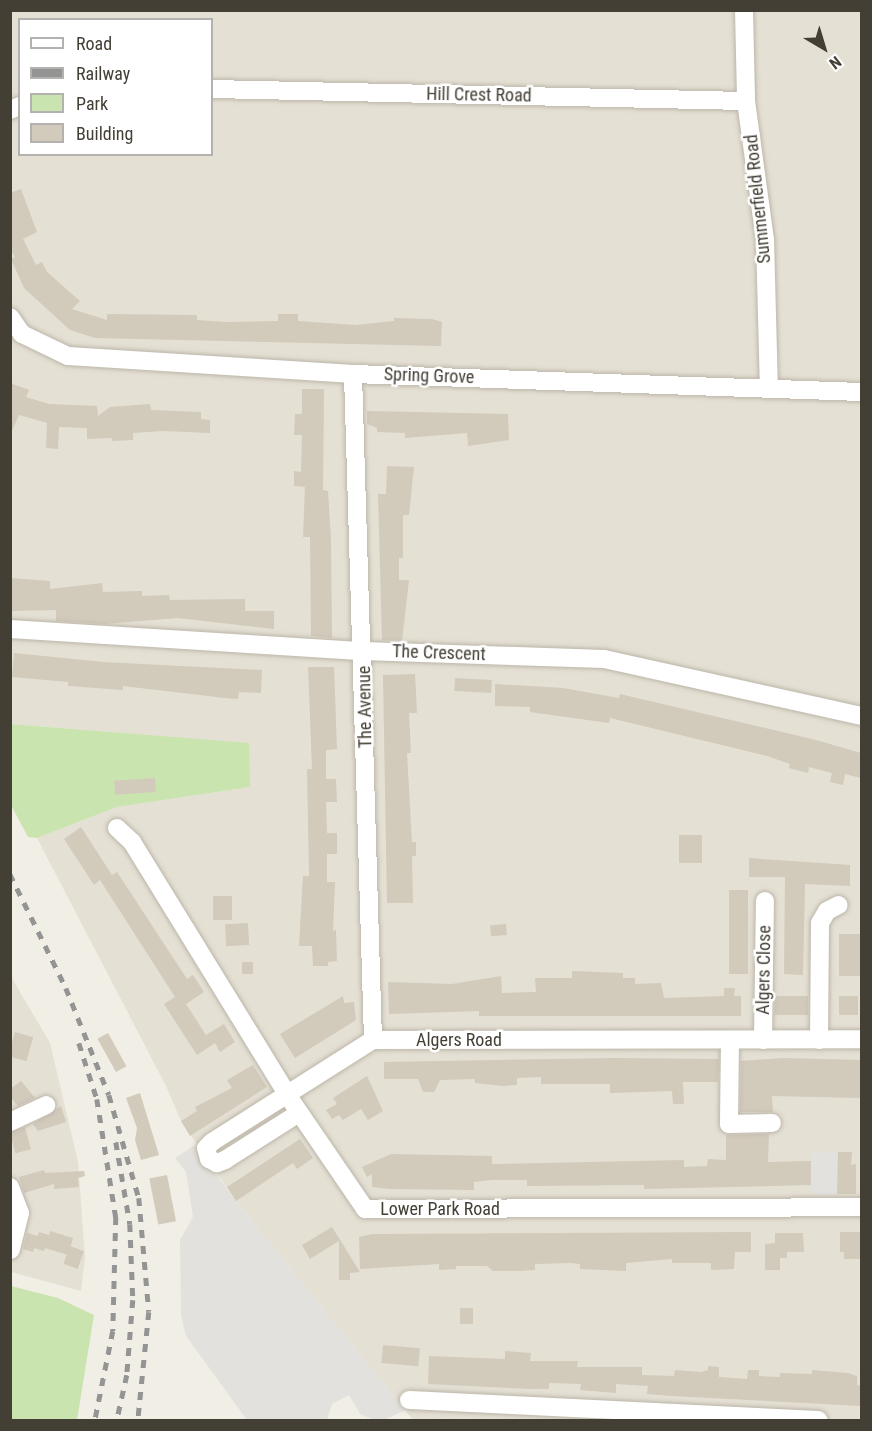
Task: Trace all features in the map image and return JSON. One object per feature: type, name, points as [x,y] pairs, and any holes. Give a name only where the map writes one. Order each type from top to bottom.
[{"type":"street","name":"Summerfield Road","points":[[744,10],[746,100],[765,239],[769,388]]},
{"type":"street","name":"Hill Crest Road","points":[[213,89],[746,100]]},
{"type":"street","name":"Spring Grove","points":[[10,317],[22,334],[68,356],[353,374],[861,392]]},
{"type":"street","name":"The Avenue","points":[[353,374],[373,1040]]},
{"type":"street","name":"The Crescent","points":[[10,629],[363,651],[604,659],[861,716]]},
{"type":"street","name":"Lower Park Road","points":[[117,828],[150,872],[288,1096],[365,1209],[861,1207]]},
{"type":"street","name":"Algers Close","points":[[763,1040],[765,901]]},
{"type":"street","points":[[819,1040],[820,923],[827,911],[839,905]]},
{"type":"street","name":"Algers Road","points":[[373,1040],[861,1039]]},
{"type":"street","points":[[299,1113],[225,1160],[217,1164],[209,1159],[206,1148],[212,1142],[288,1096],[373,1040]]},
{"type":"street","points":[[730,1040],[729,1124],[772,1123]]},
{"type":"street","points":[[10,1122],[46,1105]]},
{"type":"street","points":[[10,1187],[20,1213],[11,1250]]},
{"type":"street","points":[[410,1400],[819,1420]]},
{"type":"shaded area","points":[[10,11],[861,11],[861,1420],[413,1420],[236,1201],[181,1121],[166,1086],[37,838],[117,807],[250,787],[122,733],[11,724]]},
{"type":"shaded area","points":[[10,975],[50,1043],[78,1162],[85,1258],[81,1291],[11,1272]]},
{"type":"shaded area","points":[[195,1145],[236,1201],[405,1410],[384,1420],[375,1420],[360,1414],[349,1395],[332,1404],[327,1420],[247,1420],[186,1336],[181,1315],[180,1240],[193,1217],[186,1172],[175,1158]]},
{"type":"shaded area","points":[[812,1152],[837,1152],[837,1195],[812,1195]]},
{"type":"green space","points":[[10,724],[249,743],[250,787],[117,807],[37,838],[28,837],[11,805]]},
{"type":"green space","points":[[11,1286],[58,1298],[94,1315],[77,1420],[11,1420]]},
{"type":"building","points":[[21,189],[37,232],[23,239],[36,265],[42,262],[47,272],[80,301],[72,309],[107,320],[107,314],[197,315],[197,320],[226,322],[278,321],[278,314],[298,314],[298,321],[356,325],[394,321],[394,318],[432,319],[442,322],[441,346],[95,338],[70,330],[24,288],[11,259],[15,257],[10,248],[10,193]]},
{"type":"building","points":[[10,383],[29,390],[26,397],[49,404],[97,406],[98,416],[110,407],[150,404],[151,410],[201,412],[201,419],[210,420],[210,433],[163,431],[133,433],[133,440],[112,441],[112,438],[87,439],[87,428],[59,427],[58,449],[46,448],[47,423],[19,415],[10,435]]},
{"type":"building","points":[[302,389],[324,389],[323,490],[328,491],[331,539],[332,638],[311,636],[310,537],[303,537],[305,487],[294,486],[294,471],[301,472],[302,435],[294,435],[295,414],[302,414]]},
{"type":"building","points":[[367,411],[508,414],[509,440],[468,446],[467,433],[405,438],[405,433],[377,432],[377,428],[367,424]]},
{"type":"building","points":[[387,466],[414,467],[409,515],[403,515],[403,558],[399,558],[399,580],[409,580],[402,641],[382,640],[378,494],[386,494]]},
{"type":"building","points":[[10,578],[50,581],[50,589],[102,583],[103,592],[142,591],[142,596],[169,595],[170,600],[245,599],[245,611],[274,611],[274,629],[178,618],[104,624],[56,621],[56,610],[10,611]]},
{"type":"building","points":[[14,653],[103,662],[262,670],[261,693],[239,692],[238,699],[123,686],[123,690],[68,686],[68,682],[12,677]]},
{"type":"building","points":[[308,667],[334,667],[337,749],[326,750],[326,779],[336,779],[337,802],[326,802],[327,833],[337,833],[337,854],[327,854],[327,882],[335,882],[333,931],[336,930],[337,961],[328,962],[328,966],[313,966],[312,946],[299,946],[303,876],[309,876],[307,769],[312,769]]},
{"type":"building","points":[[415,674],[417,713],[409,713],[411,753],[407,753],[412,842],[416,842],[416,856],[412,856],[413,903],[387,903],[383,675]]},
{"type":"building","points":[[455,678],[492,680],[491,693],[454,691]]},
{"type":"building","points":[[495,684],[563,688],[619,698],[620,694],[816,740],[861,753],[861,778],[845,774],[843,785],[830,782],[832,773],[809,767],[808,773],[789,768],[790,764],[767,756],[610,718],[609,723],[530,712],[530,707],[495,706]]},
{"type":"building","points":[[155,778],[156,792],[115,795],[114,781]]},
{"type":"building","points":[[81,827],[112,875],[117,872],[187,979],[193,975],[204,992],[186,1004],[206,1035],[224,1024],[235,1042],[220,1052],[215,1043],[197,1055],[164,1004],[175,997],[100,880],[94,885],[64,839]]},
{"type":"building","points":[[679,835],[702,835],[702,863],[679,863]]},
{"type":"building","points":[[749,858],[850,865],[850,886],[805,884],[803,975],[784,974],[785,877],[749,877]]},
{"type":"building","points":[[729,890],[748,890],[748,974],[729,974]]},
{"type":"building","points":[[213,896],[232,896],[232,920],[213,920]]},
{"type":"building","points":[[248,923],[249,945],[226,946],[225,924]]},
{"type":"building","points":[[506,924],[507,935],[491,936],[490,925]]},
{"type":"building","points":[[839,934],[860,934],[860,976],[839,976]]},
{"type":"building","points":[[242,962],[253,962],[253,974],[242,974]]},
{"type":"building","points":[[572,971],[623,973],[623,978],[635,978],[635,984],[661,983],[664,998],[724,996],[724,988],[735,988],[734,996],[741,996],[741,1016],[479,1016],[479,1011],[389,1014],[388,982],[452,984],[501,976],[502,993],[536,992],[535,978],[572,978]]},
{"type":"building","points":[[343,996],[344,1003],[354,1002],[356,1020],[295,1058],[280,1034]]},
{"type":"building","points":[[775,996],[808,996],[808,1015],[775,1015]]},
{"type":"building","points":[[839,996],[858,996],[858,1015],[839,1015]]},
{"type":"building","points":[[15,1032],[33,1037],[26,1061],[10,1057]]},
{"type":"building","points":[[108,1033],[126,1066],[116,1072],[98,1039]]},
{"type":"building","points":[[614,1058],[719,1059],[718,1082],[683,1082],[684,1104],[673,1104],[672,1091],[610,1093],[610,1084],[541,1084],[541,1077],[517,1078],[517,1085],[502,1086],[475,1083],[475,1079],[440,1080],[434,1092],[423,1092],[418,1079],[384,1079],[384,1062]]},
{"type":"building","points":[[783,1058],[861,1060],[861,1098],[772,1096],[773,1112],[740,1112],[741,1061]]},
{"type":"building","points":[[253,1065],[267,1087],[190,1136],[181,1121],[197,1111],[195,1107],[232,1088],[227,1080]]},
{"type":"building","points":[[367,1076],[383,1111],[368,1120],[361,1109],[343,1120],[339,1115],[332,1119],[326,1110],[337,1104],[333,1098]]},
{"type":"building","points":[[21,1081],[35,1098],[18,1106],[10,1097],[10,1089]]},
{"type":"building","points":[[140,1093],[159,1155],[141,1160],[135,1140],[137,1128],[126,1098]]},
{"type":"building","points":[[61,1106],[66,1122],[38,1131],[33,1124]]},
{"type":"building","points":[[25,1127],[31,1149],[15,1153],[10,1131]]},
{"type":"building","points":[[769,1134],[768,1162],[811,1161],[811,1185],[644,1189],[644,1185],[527,1186],[527,1180],[492,1180],[474,1182],[474,1190],[389,1189],[372,1187],[372,1174],[367,1177],[362,1167],[391,1154],[492,1156],[492,1164],[684,1160],[684,1167],[707,1166],[708,1159],[726,1160],[726,1135]]},
{"type":"building","points":[[300,1139],[313,1158],[297,1169],[293,1163],[236,1201],[227,1187]]},
{"type":"building","points":[[838,1152],[852,1152],[851,1165],[856,1164],[856,1194],[837,1194]]},
{"type":"building","points":[[44,1170],[45,1173],[84,1171],[85,1176],[78,1178],[79,1187],[54,1189],[54,1184],[24,1193],[19,1177]]},
{"type":"building","points":[[167,1175],[176,1221],[158,1225],[149,1178]]},
{"type":"building","points":[[332,1227],[360,1272],[350,1273],[350,1280],[339,1280],[339,1241],[310,1259],[302,1245]]},
{"type":"building","points":[[50,1231],[73,1238],[68,1255],[45,1248],[44,1251],[34,1248],[33,1252],[23,1249],[27,1233],[38,1236],[39,1232],[49,1235]]},
{"type":"building","points":[[751,1232],[751,1252],[735,1252],[734,1269],[711,1270],[711,1263],[672,1263],[672,1259],[626,1263],[626,1271],[580,1269],[580,1264],[571,1263],[535,1264],[535,1270],[518,1271],[493,1271],[487,1266],[456,1266],[456,1269],[439,1270],[439,1264],[360,1269],[359,1237],[372,1234]]},
{"type":"building","points":[[840,1232],[861,1232],[861,1259],[844,1259],[844,1252],[840,1252]]},
{"type":"building","points":[[775,1233],[803,1233],[804,1252],[787,1252],[787,1258],[780,1258],[780,1270],[765,1270],[765,1244],[775,1243]]},
{"type":"building","points":[[70,1246],[84,1251],[78,1269],[64,1264]]},
{"type":"building","points":[[460,1308],[473,1308],[473,1324],[460,1324]]},
{"type":"building","points":[[383,1345],[420,1348],[418,1366],[381,1363]]},
{"type":"building","points":[[505,1351],[531,1353],[530,1361],[578,1361],[577,1367],[642,1367],[642,1375],[674,1376],[675,1370],[701,1372],[708,1370],[708,1366],[719,1367],[719,1377],[747,1379],[748,1370],[759,1370],[759,1376],[780,1377],[780,1373],[812,1374],[812,1370],[848,1373],[857,1376],[857,1385],[861,1386],[861,1406],[647,1394],[648,1386],[616,1384],[616,1393],[580,1390],[581,1384],[549,1383],[549,1389],[530,1389],[428,1384],[429,1356],[505,1359]]},
{"type":"railway","points":[[10,874],[66,988],[109,1095],[139,1198],[149,1312],[138,1420]]},
{"type":"railway","points":[[79,1043],[97,1099],[116,1217],[113,1331],[95,1420]]},
{"type":"railway","points":[[116,1142],[130,1224],[133,1300],[127,1375],[117,1420]]}]
